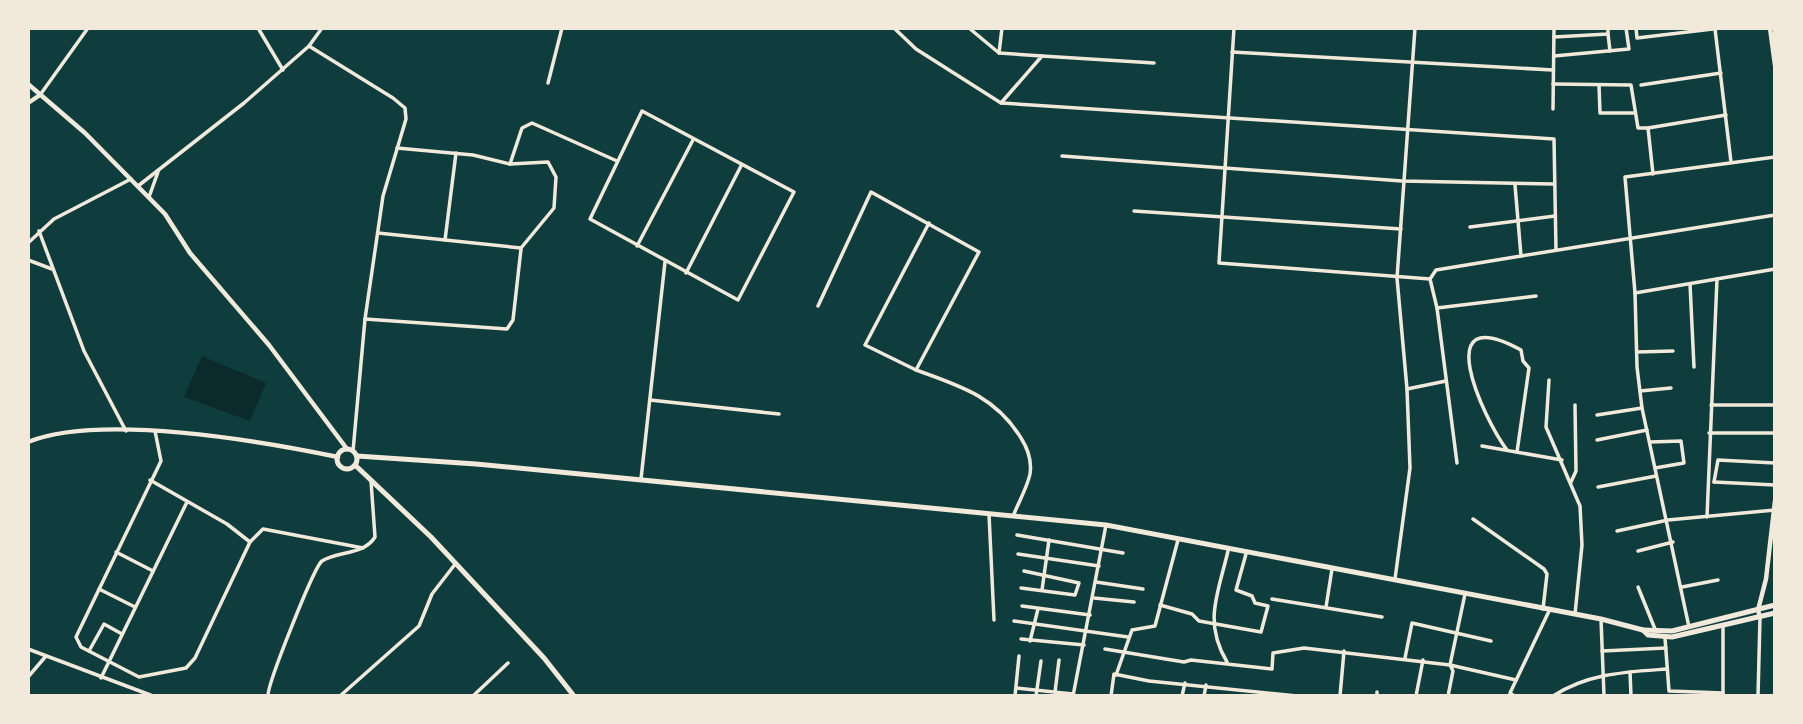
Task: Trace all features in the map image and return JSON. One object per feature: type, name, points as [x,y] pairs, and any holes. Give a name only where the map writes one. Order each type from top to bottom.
[{"type":"main road","points":[[352,452],[355,465],[456,563],[544,658],[574,696]]},
{"type":"main road","points":[[355,465],[344,468],[338,457],[352,452],[1014,514],[1106,526],[1601,619],[1643,630],[1672,631],[1775,605]]},
{"type":"main road","points":[[1643,630],[1648,635],[1665,638],[1723,627],[1775,613]]},
{"type":"street","points":[[28,103],[40,95],[88,28]]},
{"type":"street","points":[[258,28],[282,70]]},
{"type":"street","points":[[138,186],[309,47],[322,28]]},
{"type":"street","points":[[548,83],[562,28]]},
{"type":"street","points":[[894,28],[916,49],[1001,103],[1554,139],[1556,250]]},
{"type":"street","points":[[969,28],[999,53],[1154,63]]},
{"type":"street","points":[[999,53],[1002,28]]},
{"type":"street","points":[[1234,28],[1219,263],[1430,279]]},
{"type":"street","points":[[1395,582],[1410,468],[1407,389],[1397,278],[1415,28]]},
{"type":"street","points":[[1553,109],[1555,28]]},
{"type":"street","points":[[1608,28],[1611,51]]},
{"type":"street","points":[[1554,56],[1629,49],[1626,28]]},
{"type":"street","points":[[1636,28],[1637,37],[1721,28]]},
{"type":"street","points":[[1770,28],[1775,65]]},
{"type":"street","points":[[1715,29],[1731,162]]},
{"type":"street","points":[[1554,37],[1608,34]]},
{"type":"street","points":[[309,47],[400,102],[406,113],[383,196],[365,318],[352,452]]},
{"type":"street","points":[[1232,52],[1553,70]]},
{"type":"street","points":[[1001,103],[1042,56]]},
{"type":"street","points":[[1641,85],[1721,73]]},
{"type":"street","points":[[1553,84],[1631,85],[1633,113],[1638,128],[1726,115]]},
{"type":"street","points":[[28,85],[131,178],[165,214],[190,253],[269,345],[352,452]]},
{"type":"street","points":[[1599,85],[1600,113],[1633,113]]},
{"type":"street","points":[[642,111],[692,140],[794,192],[738,300],[636,247],[590,219],[642,111]]},
{"type":"street","points":[[510,164],[522,128],[532,123],[617,161]]},
{"type":"street","points":[[1648,128],[1653,174]]},
{"type":"street","points":[[636,247],[692,140]]},
{"type":"street","points":[[365,318],[507,329],[513,320],[521,248],[554,208],[556,177],[554,167],[548,162],[510,164],[456,153],[397,148]]},
{"type":"street","points":[[445,240],[456,153]]},
{"type":"street","points":[[1062,156],[1402,181],[1554,184]]},
{"type":"street","points":[[1689,627],[1687,593],[1655,468],[1640,391],[1632,236],[1625,177],[1775,157]]},
{"type":"street","points":[[686,273],[741,165]]},
{"type":"street","points":[[149,199],[159,170]]},
{"type":"street","points":[[28,243],[39,231],[67,211],[131,178]]},
{"type":"street","points":[[1515,185],[1521,256]]},
{"type":"street","points":[[818,306],[871,192],[979,252],[916,370]]},
{"type":"street","points":[[1134,211],[1401,229]]},
{"type":"street","points":[[1457,463],[1437,307],[1430,279],[1436,270],[1632,236],[1775,215]]},
{"type":"street","points":[[1471,227],[1555,216]]},
{"type":"street","points":[[929,223],[865,345],[988,401],[1003,411],[1015,428],[1030,460],[1030,474],[1014,514]]},
{"type":"street","points":[[39,231],[84,351],[126,432]]},
{"type":"street","points":[[378,233],[521,248]]},
{"type":"street","points":[[28,260],[53,269]]},
{"type":"street","points":[[640,481],[665,262]]},
{"type":"street","points":[[1634,293],[1775,269]]},
{"type":"street","points":[[1707,517],[1717,279]]},
{"type":"street","points":[[1690,284],[1694,367]]},
{"type":"street","points":[[1437,307],[1536,296]]},
{"type":"street","points":[[1507,450],[1479,402],[1469,373],[1471,345],[1486,339],[1500,340],[1521,350],[1522,361],[1530,370],[1517,452]]},
{"type":"street","points":[[1636,352],[1673,351]]},
{"type":"street","points":[[1549,380],[1545,422],[1580,506],[1582,545],[1575,614]]},
{"type":"street","points":[[1407,389],[1446,381]]},
{"type":"street","points":[[1640,391],[1671,388]]},
{"type":"street","points":[[650,400],[779,414]]},
{"type":"street","points":[[1571,482],[1576,471],[1575,405]]},
{"type":"street","points":[[1710,405],[1775,405]]},
{"type":"street","points":[[1597,415],[1643,408]]},
{"type":"street","points":[[1597,440],[1647,430]]},
{"type":"street","points":[[28,442],[82,431],[155,431],[267,443],[338,457]]},
{"type":"street","points":[[155,431],[161,457],[76,638],[78,645],[108,662],[139,677],[186,668],[195,659],[250,542],[258,533],[270,529],[305,539],[363,548]]},
{"type":"street","points":[[1709,433],[1775,433]]},
{"type":"street","points":[[1650,442],[1681,440],[1684,463],[1655,468]]},
{"type":"street","points":[[1482,446],[1562,460]]},
{"type":"street","points":[[1714,482],[1718,460],[1775,463]]},
{"type":"street","points":[[1598,487],[1657,476]]},
{"type":"street","points":[[150,480],[227,524],[250,542]]},
{"type":"street","points":[[268,696],[268,682],[294,626],[314,569],[322,561],[363,548],[375,537],[371,481]]},
{"type":"street","points":[[1707,482],[1775,485]]},
{"type":"street","points":[[1758,696],[1758,610],[1766,579],[1775,501]]},
{"type":"street","points":[[101,678],[187,502]]},
{"type":"street","points":[[1617,531],[1668,520],[1774,510]]},
{"type":"street","points":[[989,512],[993,620]]},
{"type":"street","points":[[1473,519],[1544,569],[1547,574],[1547,609],[1531,656],[1516,680],[1511,695]]},
{"type":"street","points":[[1016,688],[1073,695],[1106,526]]},
{"type":"street","points":[[1017,535],[1124,553]]},
{"type":"street","points":[[1042,590],[1049,540]]},
{"type":"street","points":[[1111,696],[1132,630],[1155,626],[1178,540]]},
{"type":"street","points":[[1638,551],[1673,542]]},
{"type":"street","points":[[1228,551],[1212,624],[1217,645],[1228,664]]},
{"type":"street","points":[[116,552],[153,571]]},
{"type":"street","points":[[1018,554],[1099,566]]},
{"type":"street","points":[[1160,605],[1212,624],[1261,632],[1268,606],[1255,603],[1252,596],[1236,590],[1246,554]]},
{"type":"street","points":[[340,696],[419,626],[432,594],[456,563]]},
{"type":"street","points":[[1326,607],[1332,569]]},
{"type":"street","points":[[1021,587],[1077,594],[1078,581],[1024,571]]},
{"type":"street","points":[[1684,587],[1718,580]]},
{"type":"street","points":[[1096,582],[1143,589]]},
{"type":"street","points":[[1638,587],[1655,629]]},
{"type":"street","points":[[99,589],[135,607]]},
{"type":"street","points":[[1448,696],[1452,671],[1450,665],[1465,594]]},
{"type":"street","points":[[1094,598],[1134,602]]},
{"type":"street","points":[[1272,599],[1382,618]]},
{"type":"street","points":[[1021,606],[1090,615]]},
{"type":"street","points":[[1030,641],[1038,609]]},
{"type":"street","points":[[1601,619],[1604,696]]},
{"type":"street","points":[[1014,621],[1087,629],[1128,637]]},
{"type":"street","points":[[1405,658],[1412,623],[1491,641]]},
{"type":"street","points":[[89,651],[104,624],[122,634]]},
{"type":"street","points":[[1665,638],[1669,691],[1723,694],[1723,627]]},
{"type":"street","points":[[1021,639],[1084,645]]},
{"type":"street","points":[[1602,651],[1666,648]]},
{"type":"street","points":[[28,649],[153,696]]},
{"type":"street","points":[[1105,649],[1184,663],[1191,660],[1272,668],[1273,653],[1288,649],[1344,651],[1423,660],[1516,680]]},
{"type":"street","points":[[1340,696],[1344,651]]},
{"type":"street","points":[[28,677],[46,656]]},
{"type":"street","points":[[1015,696],[1019,656]]},
{"type":"street","points":[[1055,692],[1059,660]]},
{"type":"street","points":[[1416,696],[1423,660]]},
{"type":"street","points":[[1036,696],[1041,661]]},
{"type":"street","points":[[472,696],[508,663]]},
{"type":"street","points":[[1553,696],[1568,686],[1603,674],[1667,669]]},
{"type":"street","points":[[1630,672],[1631,696]]},
{"type":"street","points":[[1116,675],[1297,696]]},
{"type":"street","points":[[1182,696],[1185,683]]},
{"type":"street","points":[[1204,696],[1206,685]]},
{"type":"water","points":[[202,356],[266,383],[250,421],[184,397]]}]
